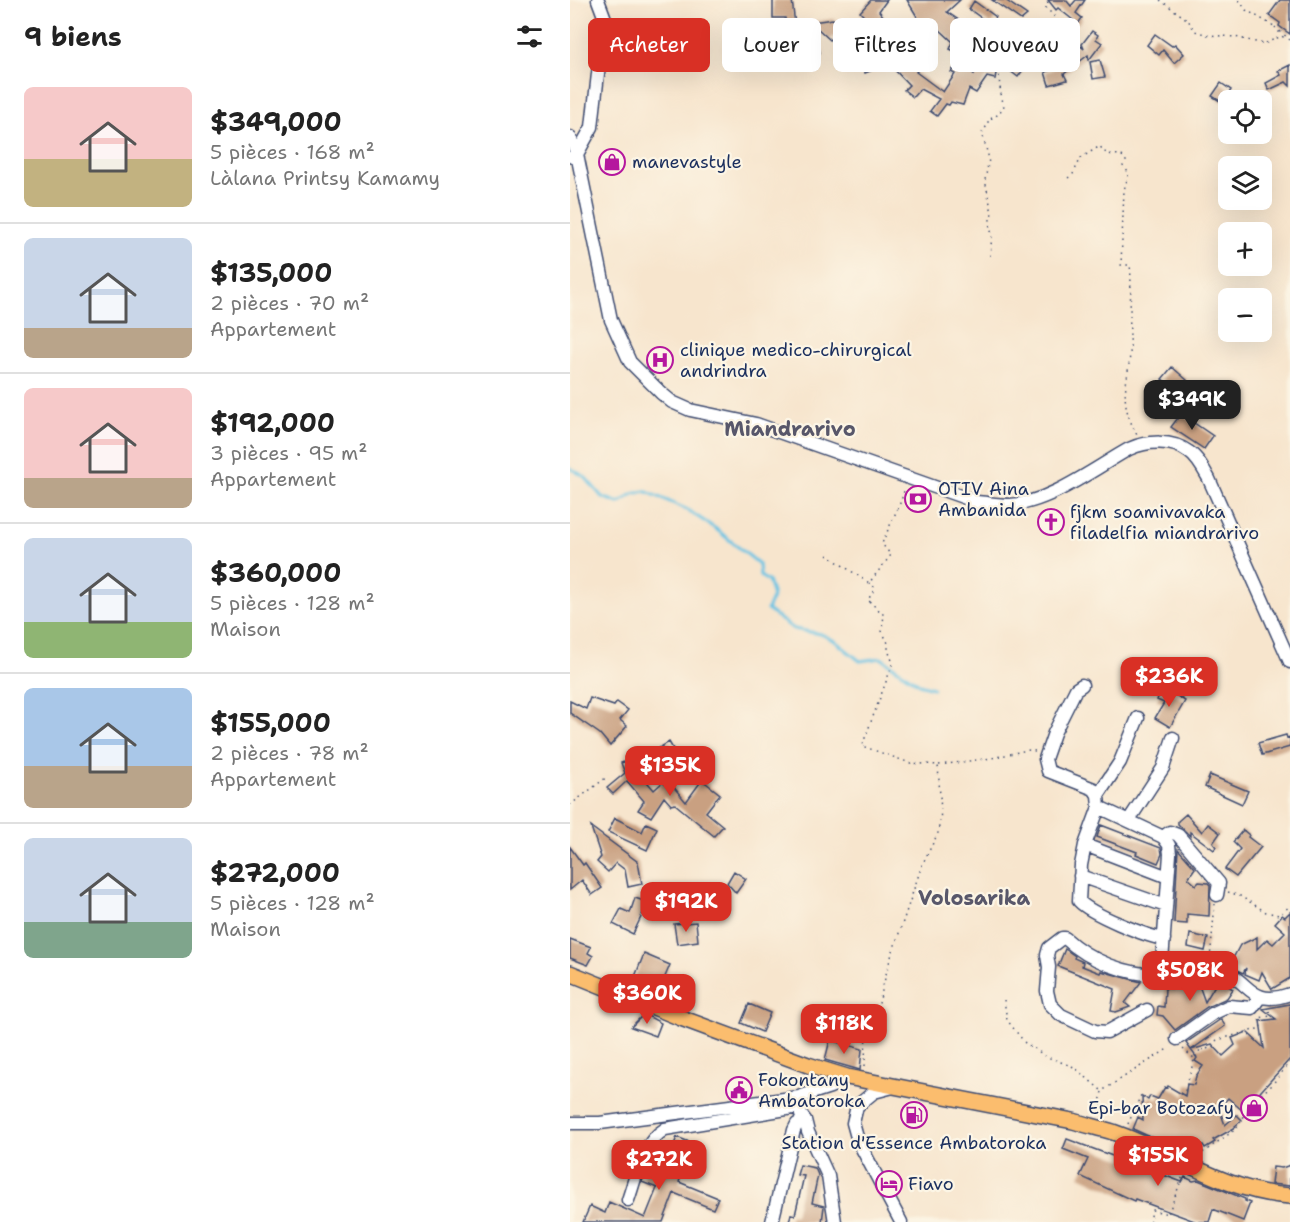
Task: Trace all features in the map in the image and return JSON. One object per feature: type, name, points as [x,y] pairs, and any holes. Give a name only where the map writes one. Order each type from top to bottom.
[{"type":"main road","points":[[570,973],[784,1058],[847,1077],[1073,1121],[1123,1136],[1246,1188],[1276,1196],[1290,1196]]},
{"type":"street","points":[[574,156],[592,127],[601,47],[607,24],[598,0]]},
{"type":"street","points":[[570,137],[609,313],[620,344],[630,363],[672,402],[690,410],[756,424],[977,502],[1011,505],[1046,495],[1142,443],[1178,446],[1190,452],[1209,479],[1290,662]]},
{"type":"street","points":[[1082,686],[1076,689],[1054,733],[1045,759],[1048,771],[1094,789],[1099,801],[1129,820],[1163,837],[1169,845],[1161,975]]},
{"type":"street","points":[[1138,718],[1120,762],[1099,801],[1085,845],[1079,901],[1084,907],[1108,918],[1164,939]]},
{"type":"street","points":[[1129,820],[1162,768],[1173,738]]},
{"type":"street","points":[[1163,837],[1170,832],[1178,835],[1219,883],[1221,893]]},
{"type":"street","points":[[1085,845],[1168,877]]},
{"type":"street","points":[[1080,876],[1166,906]]},
{"type":"street","points":[[1147,1010],[1107,1032],[1095,1031],[1061,1015],[1050,1004],[1047,991],[1049,948],[1065,938],[1088,956],[1143,975],[1209,970],[1227,974],[1260,997],[1275,999],[1290,994]]},
{"type":"street","points":[[1179,1044],[1212,1014],[1229,1006],[1252,1008],[1260,997]]},
{"type":"street","points":[[628,1200],[646,1147],[654,1136],[665,1129],[799,1102],[847,1077]]},
{"type":"street","points":[[897,1086],[874,1092],[857,1106],[853,1123],[858,1141],[901,1222]]},
{"type":"street","points":[[799,1102],[801,1115],[828,1176],[834,1222]]},
{"type":"street","points":[[570,1123],[600,1123],[799,1102]]},
{"type":"street","points":[[772,1222],[794,1130],[797,1124],[805,1120]]},
{"type":"path","points":[[990,256],[992,235],[989,223],[992,213],[985,180],[989,159],[982,132],[988,120],[996,116],[1004,106],[1000,90],[999,66],[1002,62],[1009,63],[1014,55],[1020,55],[1029,43],[1048,29],[1054,20],[1054,16],[1046,8],[1050,0]]},
{"type":"path","points":[[1160,0],[1188,20],[1195,30],[1208,35],[1235,37],[1264,44],[1283,37],[1275,27]]},
{"type":"path","points":[[1239,0],[1246,9],[1275,27],[1290,40]]},
{"type":"path","points":[[1068,178],[1073,174],[1081,158],[1100,147],[1108,156],[1122,155],[1125,157],[1126,161],[1123,166],[1129,172],[1124,190],[1121,265],[1130,265],[1132,283],[1130,352],[1124,389],[1129,419],[1142,443]]},
{"type":"path","points":[[869,583],[891,555],[882,544],[902,501],[907,478]]},
{"type":"path","points":[[827,555],[875,588],[868,600],[884,615],[882,631],[893,663],[862,746],[909,763],[938,765],[992,758],[1027,750],[1048,752]]},
{"type":"path","points":[[864,1079],[866,1026],[879,1003],[888,966],[922,866],[938,833],[941,812],[938,765]]},
{"type":"path","points":[[570,805],[607,777]]},
{"type":"path","points":[[1209,970],[1221,893],[1240,896],[1266,912],[1279,915],[1290,906]]},
{"type":"path","points":[[1185,1091],[1201,1048],[1205,1051],[1218,1040],[1261,1028],[1259,1018],[1270,1016],[1268,1010],[1275,999]]},
{"type":"path","points":[[1004,1000],[1012,1029],[1024,1042],[1047,1057],[1074,1067],[1102,1091]]},
{"type":"path","points":[[1105,1130],[1100,1096],[1102,1091],[1179,1044],[1195,1059]]},
{"type":"path","points":[[1150,1222],[1152,1210],[1168,1214],[1188,1165],[1236,1129],[1255,1099],[1271,1086],[1290,1062]]},
{"type":"path","points":[[1123,1136],[1141,1095]]},
{"type":"building","points":[[773,0],[792,0],[794,18],[773,18]]},
{"type":"building","points":[[871,0],[887,0],[879,11],[883,16],[881,18],[866,18],[860,12]]},
{"type":"building","points":[[907,0],[960,0],[947,12],[956,18],[950,18],[950,39],[938,28],[938,18],[918,18]]},
{"type":"building","points":[[992,0],[1005,0],[1027,15],[1018,18]]},
{"type":"building","points":[[1048,0],[1066,0],[1071,6],[1076,0],[1085,0],[1076,13],[1082,18],[1080,21],[1080,18],[1070,18],[1058,8],[1056,10]]},
{"type":"building","points":[[1280,0],[1290,0],[1290,34],[1269,15]]},
{"type":"building","points":[[974,1],[996,17],[981,18],[969,9]]},
{"type":"building","points":[[833,19],[833,37],[830,40],[821,32],[821,21]]},
{"type":"building","points":[[1092,31],[1098,35],[1096,39],[1102,43],[1089,60],[1088,55],[1080,61],[1080,46],[1084,49],[1082,44]]},
{"type":"building","points":[[1155,34],[1172,46],[1175,44],[1184,54],[1174,63],[1163,50],[1159,55],[1147,45]]},
{"type":"building","points":[[1100,60],[1105,77],[1093,79],[1090,62]]},
{"type":"building","points":[[1290,65],[1290,86],[1286,82],[1269,90],[1266,83],[1281,75],[1278,71]]},
{"type":"building","points":[[897,72],[916,72],[943,92],[955,74],[951,72],[974,74],[975,72],[996,72],[995,79],[987,77],[976,93],[969,89],[963,105],[951,102],[949,105],[946,104],[937,116],[930,111],[939,99],[920,89],[913,97],[904,90],[909,85]]},
{"type":"building","points":[[1012,72],[1022,72],[1018,77]]},
{"type":"building","points":[[1045,72],[1067,72],[1064,74],[1067,80],[1049,85]]},
{"type":"building","points":[[1221,83],[1231,90],[1218,90],[1218,100],[1212,96]]},
{"type":"building","points":[[1172,367],[1187,380],[1178,391],[1162,379]]},
{"type":"building","points":[[1181,414],[1213,436],[1204,449],[1171,427]]},
{"type":"building","points":[[1160,692],[1169,696],[1171,692],[1185,701],[1170,727],[1155,718],[1164,703],[1157,700]]},
{"type":"building","points":[[590,698],[614,706],[617,702],[628,710],[620,720],[627,726],[610,746],[600,734],[570,713],[570,701],[586,709]]},
{"type":"building","points":[[1286,735],[1287,738],[1290,737],[1290,747],[1262,755],[1258,743]]},
{"type":"building","points":[[669,742],[676,754],[661,763],[654,751]]},
{"type":"building","points":[[636,758],[642,776],[654,790],[663,782],[669,788],[672,785],[686,802],[702,780],[720,794],[706,812],[723,826],[714,836],[675,804],[671,805],[664,797],[651,817],[638,810],[644,801],[627,781],[613,794],[607,788],[625,773],[621,763]]},
{"type":"building","points":[[1210,775],[1248,791],[1242,804],[1205,787]]},
{"type":"building","points":[[1186,814],[1202,832],[1208,824],[1220,833],[1213,843],[1216,847],[1214,850],[1190,832],[1190,836],[1178,824],[1178,821]]},
{"type":"building","points":[[615,818],[642,832],[646,823],[657,828],[647,850],[608,832]]},
{"type":"building","points":[[1101,825],[1161,848],[1162,854],[1158,863],[1136,854],[1137,852],[1097,837]]},
{"type":"building","points":[[591,827],[638,862],[642,884],[628,887],[625,870],[616,863],[608,872],[597,862],[601,857]]},
{"type":"building","points":[[1243,830],[1261,847],[1236,877],[1225,869],[1240,849],[1233,842]]},
{"type":"building","points":[[570,847],[583,865],[585,863],[602,888],[592,895],[582,880],[570,890]]},
{"type":"building","points":[[1178,849],[1195,868],[1188,878],[1196,885],[1199,882],[1210,885],[1209,916],[1187,914],[1187,924],[1174,923]]},
{"type":"building","points":[[734,871],[746,879],[736,893],[727,883]]},
{"type":"building","points":[[635,898],[650,903],[651,900],[664,904],[659,918],[643,913],[633,934],[613,924],[621,909],[630,913]]},
{"type":"building","points":[[1290,912],[1290,978],[1272,989],[1262,972],[1259,980],[1245,974],[1246,968],[1243,973],[1229,966],[1240,945],[1257,937],[1257,949],[1267,939],[1273,944],[1285,932],[1275,923],[1282,915],[1285,917]]},
{"type":"building","points":[[696,922],[698,941],[677,944],[674,924]]},
{"type":"building","points":[[1190,934],[1208,938],[1205,951],[1188,947]]},
{"type":"building","points":[[570,939],[591,947],[588,953],[593,956],[588,965],[570,958]]},
{"type":"building","points":[[1065,949],[1075,956],[1074,958],[1083,962],[1082,966],[1100,973],[1101,971],[1141,982],[1125,1003],[1130,1007],[1116,1012],[1111,1011],[1115,989],[1058,966]]},
{"type":"building","points":[[644,954],[670,965],[662,984],[668,987],[663,1000],[654,997],[656,994],[632,984]]},
{"type":"building","points":[[1197,980],[1205,1002],[1218,980],[1233,989],[1227,998],[1207,1007],[1175,1030],[1163,1016],[1157,1015],[1158,1006],[1164,1007],[1165,988],[1185,990],[1183,985]]},
{"type":"building","points":[[749,1004],[770,1013],[762,1032],[741,1023]]},
{"type":"building","points":[[1290,1004],[1290,1059],[1243,1111],[1228,1098],[1219,1108],[1225,1125],[1237,1115],[1242,1120],[1236,1127],[1213,1140],[1215,1142],[1205,1148],[1203,1145],[1189,1150],[1167,1142],[1166,1144],[1133,1129],[1138,1117],[1143,1120],[1142,1096],[1148,1100],[1150,1096],[1158,1099],[1168,1086],[1185,1096],[1187,1084],[1194,1085],[1196,1076],[1203,1066],[1195,1061],[1197,1058],[1191,1050],[1212,1044],[1223,1056],[1235,1045],[1232,1038],[1247,1032],[1264,1048],[1260,1021],[1276,1019],[1263,1009]]},
{"type":"building","points":[[644,1014],[661,1023],[656,1036],[631,1027]]},
{"type":"building","points":[[1221,1019],[1225,1026],[1191,1050],[1186,1043]]},
{"type":"building","points":[[830,1040],[862,1049],[860,1070],[825,1060]]},
{"type":"building","points":[[677,1137],[694,1144],[679,1182],[718,1198],[713,1209],[674,1193],[663,1222],[583,1222],[590,1206],[605,1213],[609,1202],[645,1218],[657,1188],[642,1182],[647,1167],[663,1173]]},
{"type":"building","points":[[1067,1139],[1182,1182],[1185,1177],[1193,1181],[1198,1180],[1245,1199],[1250,1203],[1243,1221],[1213,1209],[1209,1222],[1197,1222],[1135,1199],[1134,1201],[1080,1176],[1088,1159],[1063,1149]]},
{"type":"building","points":[[800,1165],[815,1168],[818,1175],[812,1203],[824,1206],[822,1222],[789,1222],[791,1214],[795,1215],[804,1176],[797,1175]]},
{"type":"building","points":[[1290,1165],[1290,1186],[1271,1184],[1273,1167],[1282,1168]]},
{"type":"waterway","points":[[570,468],[585,477],[602,497],[619,503],[633,494],[645,491],[686,509],[716,529],[759,564],[760,576],[768,581],[773,596],[767,610],[794,629],[821,634],[835,641],[860,661],[881,658],[919,684],[933,688]]},
{"type":"place","name":"manevastyle","points":[[612,162]]},
{"type":"place","name":"clinique medico-chirurgical andrindra","points":[[660,360]]},
{"type":"place","name":"OTIV Aina Ambanida","points":[[918,499]]},
{"type":"place","name":"fjkm soamivavaka filadelfia miandrarivo","points":[[1051,522]]},
{"type":"place","name":"Fokontany Ambatoroka","points":[[739,1090]]},
{"type":"place","name":"Epi-bar Botozafy","points":[[1254,1108]]},
{"type":"place","name":"Station d'Essence Ambatoroka","points":[[914,1115]]},
{"type":"place","name":"Fiavo","points":[[889,1184]]},
{"type":"district","name":"Miandrarivo","points":[[790,429]]},
{"type":"district","name":"Volosarika","points":[[974,898]]}]
